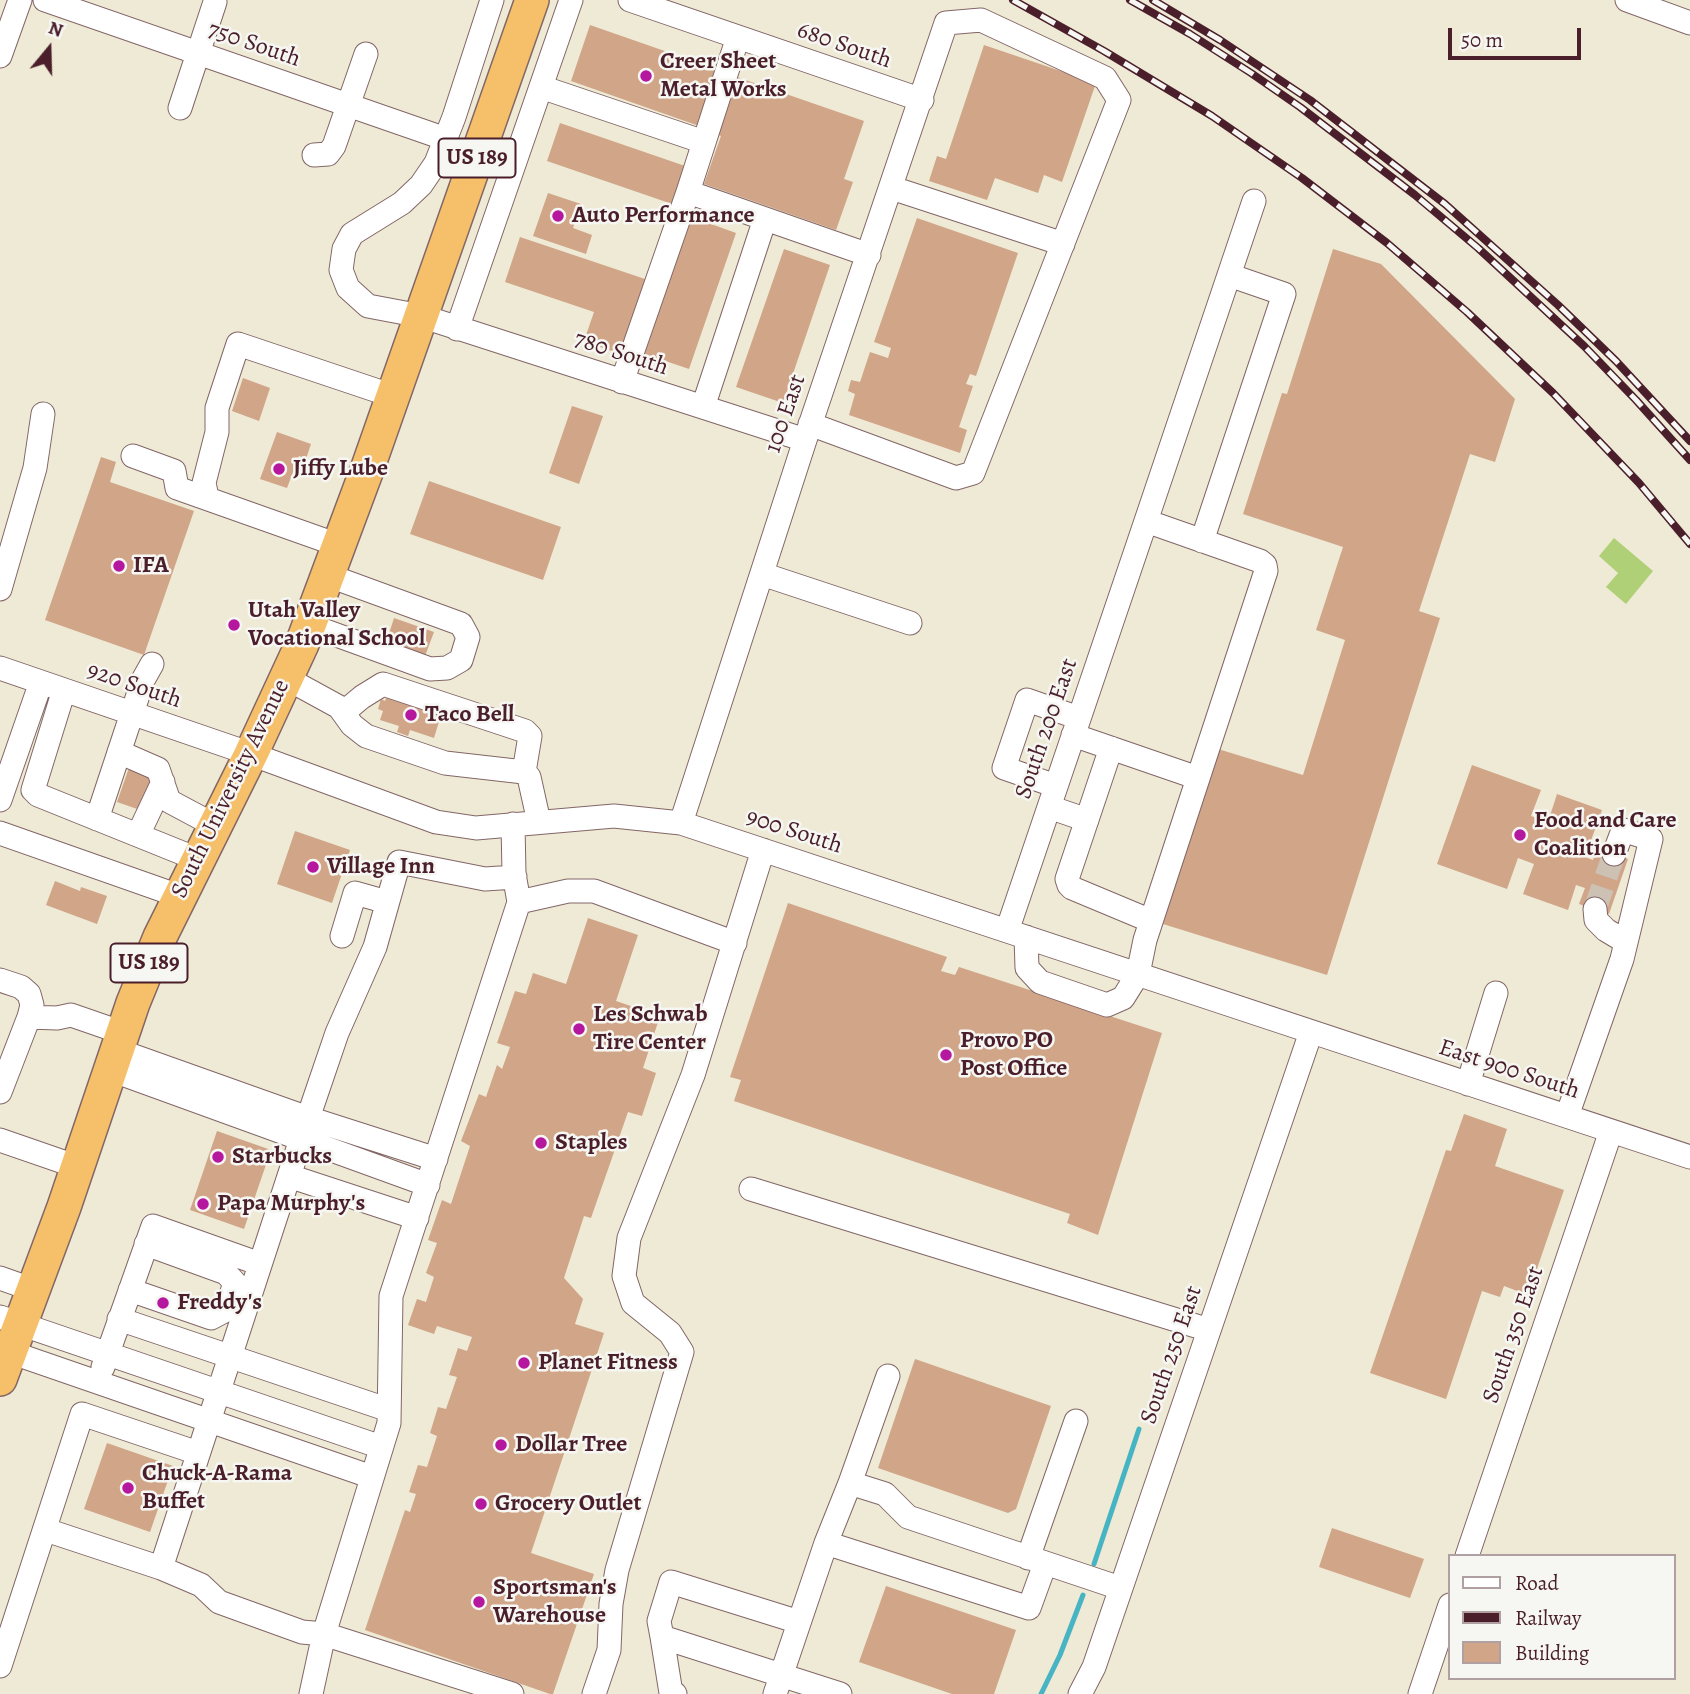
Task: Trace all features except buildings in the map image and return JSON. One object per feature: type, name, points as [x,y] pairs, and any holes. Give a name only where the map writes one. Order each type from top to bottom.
[{"type":"highway","name":"South University Avenue","points":[[6,1345],[34,1290],[155,948],[251,754],[309,625],[393,396],[532,0]]},
{"type":"street","points":[[0,56],[20,0]]},
{"type":"street","name":"750 South","points":[[45,0],[446,139]]},
{"type":"street","name":"780 South","points":[[492,0],[436,163],[421,185],[402,203],[352,234],[344,249],[341,270],[348,288],[368,306],[421,316],[703,407],[808,432],[956,478],[973,473],[1063,244]]},
{"type":"street","points":[[457,329],[571,0]]},
{"type":"street","name":"680 South","points":[[630,0],[922,100]]},
{"type":"street","points":[[1627,0],[1690,23]]},
{"type":"street","points":[[180,108],[215,2]]},
{"type":"street","name":"100 East","points":[[681,823],[808,432],[946,23],[981,20],[1105,78],[1119,100],[1063,244]]},
{"type":"street","points":[[622,382],[738,37]]},
{"type":"street","points":[[314,155],[328,154],[334,146],[366,54]]},
{"type":"street","points":[[541,87],[704,142]]},
{"type":"street","points":[[892,188],[1063,244]]},
{"type":"street","points":[[688,192],[869,255]]},
{"type":"street","name":"South 200 East","points":[[1016,934],[1052,797],[1254,201]]},
{"type":"street","points":[[703,407],[765,219]]},
{"type":"street","points":[[1202,541],[1284,294],[1229,275]]},
{"type":"street","points":[[207,498],[204,483],[217,432],[217,408],[238,344],[393,396]]},
{"type":"street","points":[[0,589],[35,468],[43,414]]},
{"type":"street","points":[[132,456],[174,471],[177,488],[207,498],[461,624],[468,637],[461,660],[447,668],[430,669],[309,625]]},
{"type":"street","points":[[1016,934],[1027,968],[1040,982],[1107,1004],[1123,998],[1138,974],[1151,921],[1266,571],[1265,565],[1260,561],[1146,521]]},
{"type":"street","points":[[762,573],[910,623]]},
{"type":"street","points":[[97,819],[143,680],[152,664]]},
{"type":"street","name":"920 South","points":[[0,668],[251,754]]},
{"type":"street","points":[[286,678],[340,707],[352,725],[366,736],[450,764],[524,772],[529,777],[539,822]]},
{"type":"street","points":[[0,800],[15,737],[41,682]]},
{"type":"street","points":[[344,712],[383,684],[513,727],[530,736],[524,772]]},
{"type":"street","points":[[64,690],[33,790],[38,795],[197,859]]},
{"type":"street","points":[[1087,820],[1004,768],[1027,700],[1111,748],[1198,778]]},
{"type":"street","points":[[1111,748],[1068,879],[1069,884],[1072,888],[1151,921]]},
{"type":"street","points":[[119,752],[159,769],[169,801],[214,825]]},
{"type":"street","name":"900 South","points":[[251,754],[436,822],[476,828],[614,816],[681,823],[1311,1032]]},
{"type":"street","points":[[138,835],[163,782]]},
{"type":"street","points":[[311,1694],[324,1634],[389,1423],[391,1296],[519,902],[513,824]]},
{"type":"street","points":[[1567,1116],[1626,942],[1651,839],[1623,830],[1614,854]]},
{"type":"street","points":[[0,833],[179,896]]},
{"type":"street","points":[[594,1694],[609,1650],[611,1604],[617,1570],[682,1352],[670,1333],[633,1303],[624,1276],[629,1238],[694,1075],[763,850]]},
{"type":"street","points":[[161,1568],[304,1128],[337,1033],[375,947],[399,862],[485,879],[515,877]]},
{"type":"street","points":[[519,902],[568,891],[594,891],[735,943]]},
{"type":"street","points":[[342,936],[355,893],[387,902]]},
{"type":"street","points":[[1595,909],[1596,920],[1626,942]]},
{"type":"street","points":[[0,980],[21,987],[29,994],[32,1005],[0,1092]]},
{"type":"street","points":[[1468,1084],[1496,993]]},
{"type":"street","points":[[29,1017],[57,1018],[71,1015],[117,1051],[201,1092],[304,1128],[428,1185]]},
{"type":"street","name":"East 900 South","points":[[1311,1032],[1690,1157]]},
{"type":"street","name":"South 250 East","points":[[1080,1694],[1094,1667],[1311,1032]]},
{"type":"street","points":[[304,1128],[436,1159]]},
{"type":"street","name":"South 350 East","points":[[1468,1554],[1611,1131]]},
{"type":"street","points":[[0,1140],[78,1167]]},
{"type":"street","points":[[289,1176],[417,1218]]},
{"type":"street","points":[[751,1189],[1209,1330]]},
{"type":"street","points":[[99,1383],[107,1353],[153,1226],[260,1264]]},
{"type":"street","points":[[130,1290],[211,1318],[226,1310],[235,1283],[226,1273],[146,1244]]},
{"type":"street","points":[[0,1278],[34,1290]]},
{"type":"street","points":[[119,1319],[389,1410]]},
{"type":"street","points":[[6,1345],[107,1353],[381,1447]]},
{"type":"street","points":[[6,1345],[99,1383],[372,1477]]},
{"type":"street","points":[[778,1685],[826,1543],[888,1376]]},
{"type":"street","points":[[0,1665],[4,1640],[46,1530],[82,1414],[198,1453]]},
{"type":"street","points":[[826,1543],[1029,1608],[1036,1561],[1076,1421]]},
{"type":"street","points":[[850,1483],[885,1494],[908,1517],[1121,1588]]},
{"type":"street","points":[[46,1530],[161,1568],[201,1585],[219,1602],[302,1632],[324,1634],[512,1694]]},
{"type":"street","points":[[675,1694],[670,1693],[659,1621],[671,1582],[799,1622]]},
{"type":"street","points":[[1420,1694],[1448,1611]]},
{"type":"street","points":[[662,1637],[778,1685],[840,1694]]},
{"type":"green space","points":[[1614,538],[1653,571],[1626,604],[1606,587],[1618,573],[1599,556]]},
{"type":"waterway","points":[[1094,1564],[1139,1429]]},
{"type":"waterway","points":[[1041,1694],[1060,1655],[1083,1595]]},
{"type":"tunnel","points":[[1595,909],[1614,854]]},
{"type":"railway","points":[[1013,0],[1212,116],[1302,178],[1387,243],[1467,312],[1553,393],[1639,483],[1690,544]]},
{"type":"railway","points":[[1130,0],[1251,73],[1415,195],[1478,248],[1584,346],[1690,460]]},
{"type":"railway","points":[[1153,0],[1220,40],[1310,100],[1445,204],[1616,361],[1690,441]]},
{"type":"place","name":"Creer Sheet Metal Works","points":[[646,76]]},
{"type":"place","name":"Auto Performance","points":[[558,216]]},
{"type":"place","name":"Jiffy Lube","points":[[279,469]]},
{"type":"place","name":"IFA","points":[[119,566]]},
{"type":"place","name":"Utah Valley Vocational School","points":[[234,625]]},
{"type":"place","name":"Taco Bell","points":[[411,715]]},
{"type":"place","name":"Food and Care Coalition","points":[[1520,835]]},
{"type":"place","name":"Village Inn","points":[[313,867]]},
{"type":"place","name":"Les Schwab Tire Center","points":[[579,1029]]},
{"type":"place","name":"Provo PO Post Office","points":[[946,1055]]},
{"type":"place","name":"Staples","points":[[541,1143]]},
{"type":"place","name":"Starbucks","points":[[218,1157]]},
{"type":"place","name":"Papa Murphy's","points":[[203,1204]]},
{"type":"place","name":"Freddy's","points":[[163,1303]]},
{"type":"place","name":"Planet Fitness","points":[[524,1363]]},
{"type":"place","name":"Dollar Tree","points":[[501,1445]]},
{"type":"place","name":"Chuck-A-Rama Buffet","points":[[128,1488]]},
{"type":"place","name":"Grocery Outlet","points":[[481,1504]]},
{"type":"place","name":"Sportsman's Warehouse","points":[[479,1602]]}]
